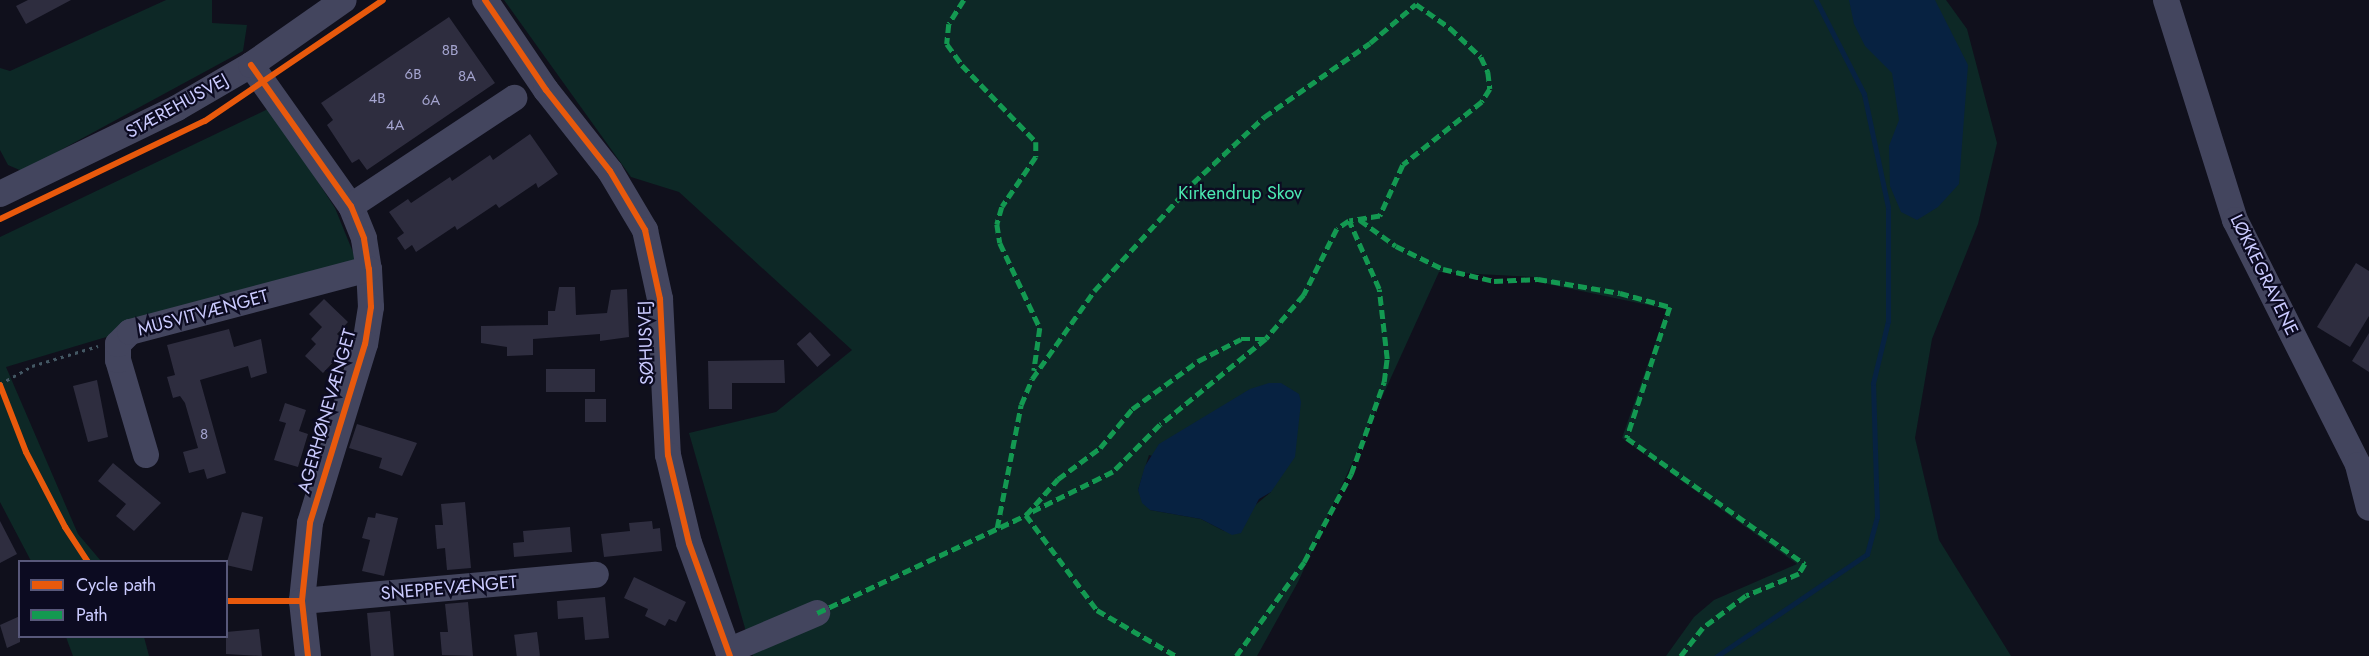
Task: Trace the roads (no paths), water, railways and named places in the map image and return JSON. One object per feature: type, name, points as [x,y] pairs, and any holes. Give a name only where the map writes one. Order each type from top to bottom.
[{"type":"street","name":"STÆREHUSVEJ","points":[[4,185],[177,108],[251,65],[344,0]]},
{"type":"street","name":"SØHUSVEJ","points":[[485,0],[546,90],[610,171],[645,230],[655,262],[660,299],[668,455],[689,543],[729,653]]},
{"type":"street","name":"LØKKEGRAVENE","points":[[2166,0],[2235,220],[2358,465],[2369,508]]},
{"type":"street","name":"AGERHØNEVÆNGET","points":[[251,65],[351,206],[364,239],[369,268],[371,307],[365,344],[310,523],[302,601],[308,656]]},
{"type":"street","points":[[351,206],[514,98]]},
{"type":"street","name":"MUSVITVÆNGET","points":[[146,455],[118,360],[118,344],[130,332],[369,268]]},
{"type":"street","name":"SNEPPEVÆNGET","points":[[302,601],[596,575]]},
{"type":"street","points":[[729,653],[817,614]]},
{"type":"water","points":[[1849,0],[1935,0],[1968,65],[1959,184],[1938,207],[1917,220],[1901,212],[1890,186],[1889,146],[1899,120],[1892,73],[1865,46],[1854,24]]},
{"type":"water","points":[[1269,383],[1281,383],[1299,394],[1301,402],[1295,457],[1271,492],[1259,499],[1241,533],[1232,535],[1201,519],[1150,510],[1142,503],[1138,490],[1145,466],[1159,444],[1250,389]]},
{"type":"waterway","points":[[1717,656],[1867,554],[1877,517],[1873,383],[1888,321],[1888,207],[1864,94],[1816,0]]},
{"type":"park label","name":"Kirkendrup Skov","points":[[1240,193]]}]
